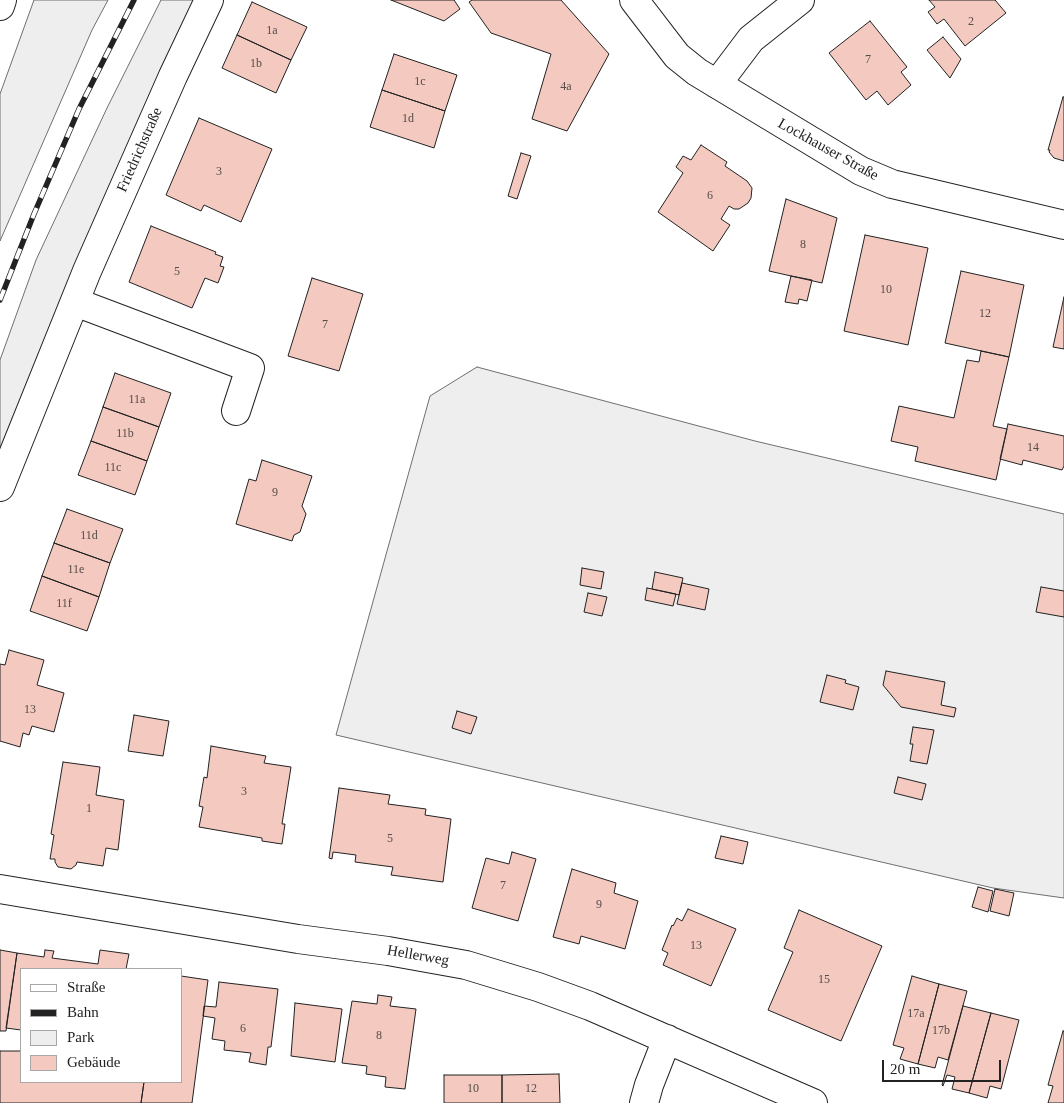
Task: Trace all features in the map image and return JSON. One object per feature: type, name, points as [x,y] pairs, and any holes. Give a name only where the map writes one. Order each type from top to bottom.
[{"type":"street","points":[[0,6],[2,0]]},
{"type":"street","name":"Friedrichstraße","points":[[0,486],[87,271],[209,0]]},
{"type":"street","name":"Lockhauser Straße","points":[[634,0],[677,56],[697,72],[861,171],[892,184],[1064,225]]},
{"type":"street","points":[[717,84],[751,39],[800,0]]},
{"type":"street","points":[[75,302],[250,368],[236,410]]},
{"type":"street","name":"Hellerweg","points":[[0,888],[298,939],[388,951],[466,965],[538,987],[667,1038],[813,1103]]},
{"type":"street","points":[[644,1103],[667,1038]]},
{"type":"green space","points":[[34,0],[108,0],[92,30],[0,241],[0,94]]},
{"type":"green space","points":[[161,0],[196,0],[0,455],[0,360],[36,260],[107,108]]},
{"type":"green space","points":[[477,367],[755,441],[1064,514],[1064,898],[993,888],[336,735],[430,396]]},
{"type":"building","points":[[391,0],[454,0],[460,9],[444,21]]},
{"type":"building","points":[[472,0],[561,0],[609,54],[567,131],[532,119],[551,54],[491,33],[469,2]]},
{"type":"building","points":[[929,0],[995,0],[1006,13],[965,46],[944,19],[937,24],[928,12],[935,7]]},
{"type":"building","points":[[252,2],[307,27],[291,60],[237,35]]},
{"type":"building","points":[[870,21],[907,67],[901,72],[911,85],[888,105],[877,91],[866,100],[829,53]]},
{"type":"building","points":[[237,35],[291,60],[276,93],[222,68]]},
{"type":"building","points":[[943,37],[961,59],[950,78],[927,50]]},
{"type":"building","points":[[394,54],[457,75],[445,111],[382,90]]},
{"type":"building","points":[[382,90],[445,111],[434,148],[370,127]]},
{"type":"building","points":[[1063,97],[1064,161],[1054,158],[1049,152],[1050,150],[1048,150]]},
{"type":"building","points":[[199,118],[272,149],[241,222],[204,205],[201,211],[166,195]]},
{"type":"building","points":[[701,145],[727,162],[725,166],[747,181],[752,188],[751,198],[748,203],[739,209],[729,206],[721,219],[730,225],[713,251],[658,212],[683,173],[676,167],[683,156],[691,160]]},
{"type":"building","points":[[521,153],[531,156],[517,199],[508,196]]},
{"type":"building","points":[[786,199],[837,218],[822,283],[769,271]]},
{"type":"building","points":[[151,226],[216,252],[215,254],[223,257],[220,266],[224,267],[218,283],[205,278],[192,308],[129,282]]},
{"type":"building","points":[[865,235],[928,248],[908,345],[844,331]]},
{"type":"building","points":[[961,271],[1024,285],[1009,357],[945,343]]},
{"type":"building","points":[[791,276],[812,280],[807,301],[799,299],[798,304],[785,302]]},
{"type":"building","points":[[312,278],[363,294],[339,371],[288,356]]},
{"type":"building","points":[[1064,297],[1064,349],[1053,347]]},
{"type":"building","points":[[981,351],[1009,357],[993,426],[1007,429],[996,480],[915,461],[918,447],[891,441],[899,406],[954,418],[967,360],[979,362]]},
{"type":"building","points":[[115,373],[171,393],[159,427],[103,407]]},
{"type":"building","points":[[103,407],[159,427],[147,461],[91,441]]},
{"type":"building","points":[[1008,424],[1064,436],[1064,466],[1062,470],[1023,460],[1022,465],[1000,459]]},
{"type":"building","points":[[91,441],[147,461],[135,495],[78,475]]},
{"type":"building","points":[[262,460],[312,476],[302,506],[306,514],[300,532],[294,535],[292,541],[236,524],[249,479],[256,481]]},
{"type":"building","points":[[67,509],[123,529],[110,563],[54,543]]},
{"type":"building","points":[[54,543],[110,563],[99,597],[42,576]]},
{"type":"building","points":[[582,568],[604,572],[601,589],[580,585]]},
{"type":"building","points":[[655,572],[683,578],[679,595],[652,589]]},
{"type":"building","points":[[42,576],[99,597],[87,631],[30,611]]},
{"type":"building","points":[[682,583],[709,589],[705,610],[677,604]]},
{"type":"building","points":[[1041,587],[1064,591],[1064,617],[1036,612]]},
{"type":"building","points":[[647,588],[676,594],[673,606],[645,600]]},
{"type":"building","points":[[588,593],[607,597],[602,616],[584,612]]},
{"type":"building","points":[[9,650],[44,660],[37,685],[64,693],[54,732],[32,726],[29,735],[23,733],[20,747],[0,741],[0,664],[5,665]]},
{"type":"building","points":[[886,671],[945,682],[941,705],[956,708],[954,717],[901,707],[883,685]]},
{"type":"building","points":[[827,675],[846,680],[845,683],[859,687],[853,710],[820,702]]},
{"type":"building","points":[[457,711],[477,717],[471,734],[452,728]]},
{"type":"building","points":[[134,715],[169,721],[163,756],[128,751]]},
{"type":"building","points":[[913,727],[934,730],[927,764],[910,761]]},
{"type":"building","points":[[211,746],[266,756],[264,763],[291,767],[282,824],[285,824],[282,844],[262,841],[262,838],[199,827],[203,807],[199,806],[204,777],[207,778]]},
{"type":"building","points":[[63,762],[100,767],[96,795],[124,800],[118,850],[106,848],[103,866],[77,862],[71,869],[58,867],[55,859],[50,859],[54,835],[51,834]]},
{"type":"building","points":[[898,777],[926,784],[922,800],[894,793]]},
{"type":"building","points":[[339,788],[390,795],[388,804],[426,809],[425,815],[451,819],[443,882],[391,875],[393,867],[355,862],[356,855],[333,852],[332,859],[329,858]]},
{"type":"building","points":[[721,836],[748,842],[743,864],[715,858]]},
{"type":"building","points":[[512,852],[536,859],[518,921],[472,908],[486,858],[509,864]]},
{"type":"building","points":[[572,869],[616,883],[614,893],[638,901],[625,949],[581,936],[579,944],[553,937]]},
{"type":"building","points":[[978,887],[993,891],[988,912],[972,907]]},
{"type":"building","points":[[995,889],[1014,893],[1009,916],[990,911]]},
{"type":"building","points":[[688,909],[736,929],[711,986],[663,965],[668,953],[662,950],[672,925],[677,918],[682,921]]},
{"type":"building","points":[[799,910],[882,946],[841,1041],[768,1010],[793,952],[784,948]]},
{"type":"building","points":[[0,950],[17,953],[6,1031],[0,1031]]},
{"type":"building","points":[[45,950],[54,951],[52,958],[98,964],[100,950],[129,954],[126,968],[20,968],[20,1030],[6,1028],[17,953],[44,957]]},
{"type":"building","points":[[182,976],[208,980],[192,1103],[141,1103],[144,1083],[182,1083]]},
{"type":"building","points":[[912,976],[939,984],[918,1064],[900,1059],[904,1048],[893,1045]]},
{"type":"building","points":[[219,982],[278,989],[271,1047],[268,1047],[266,1065],[249,1062],[251,1053],[224,1050],[225,1041],[212,1039],[215,1018],[203,1016],[204,1006],[216,1007]]},
{"type":"building","points":[[939,984],[967,991],[948,1060],[938,1057],[935,1068],[918,1064]]},
{"type":"building","points":[[378,995],[392,997],[390,1006],[416,1009],[405,1089],[385,1087],[386,1077],[366,1074],[367,1066],[342,1063],[352,1001],[377,1004]]},
{"type":"building","points":[[295,1003],[342,1009],[335,1062],[291,1056]]},
{"type":"building","points":[[963,1006],[991,1013],[969,1093],[952,1089],[955,1077],[947,1075],[942,1085]]},
{"type":"building","points":[[991,1013],[1019,1020],[1001,1089],[990,1086],[987,1098],[969,1093]]},
{"type":"building","points":[[1063,1031],[1064,1103],[1048,1103],[1053,1086],[1048,1085]]},
{"type":"building","points":[[0,1051],[20,1051],[20,1083],[144,1083],[141,1103],[0,1103]]},
{"type":"building","points":[[559,1074],[560,1103],[502,1103],[502,1075]]},
{"type":"building","points":[[444,1075],[502,1075],[502,1103],[444,1103]]},
{"type":"railway","points":[[0,300],[79,109],[134,0]]}]
